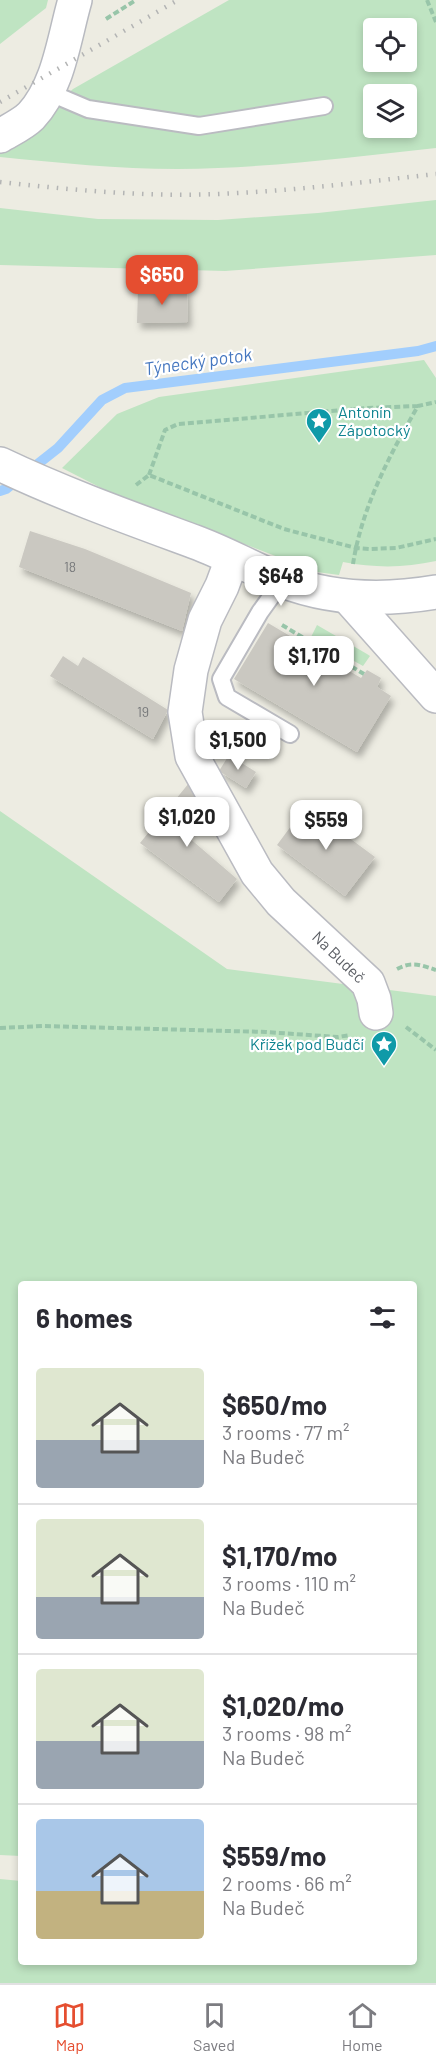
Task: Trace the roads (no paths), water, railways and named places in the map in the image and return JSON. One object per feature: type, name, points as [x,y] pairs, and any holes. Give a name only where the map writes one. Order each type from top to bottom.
[{"type":"street","points":[[0,136],[30,117],[48,92],[75,0]]},
{"type":"street","points":[[3,466],[105,509],[200,544],[283,580],[348,597],[411,596],[436,592]]},
{"type":"street","name":"Na Budeč","points":[[232,559],[205,620],[191,670],[185,712],[192,756],[257,873],[281,902],[368,983],[376,1013]]},
{"type":"street","points":[[348,597],[436,696]]},
{"type":"lane","points":[[48,92],[88,109],[199,126],[324,106]]},
{"type":"lane","points":[[283,580],[260,612],[221,679],[227,697],[290,734]]},
{"type":"waterway","name":"Týnecký potok","points":[[0,491],[6,489],[58,448],[102,400],[125,388],[418,351],[436,346]]},
{"type":"railway","points":[[0,102],[178,0]]},
{"type":"railway","points":[[0,182],[109,192],[191,195],[245,193],[436,174]]},
{"type":"place","name":"Antonín Zápotocký","points":[[319,444]]},
{"type":"place","name":"Křížek pod Budčí","points":[[384,1067]]}]
